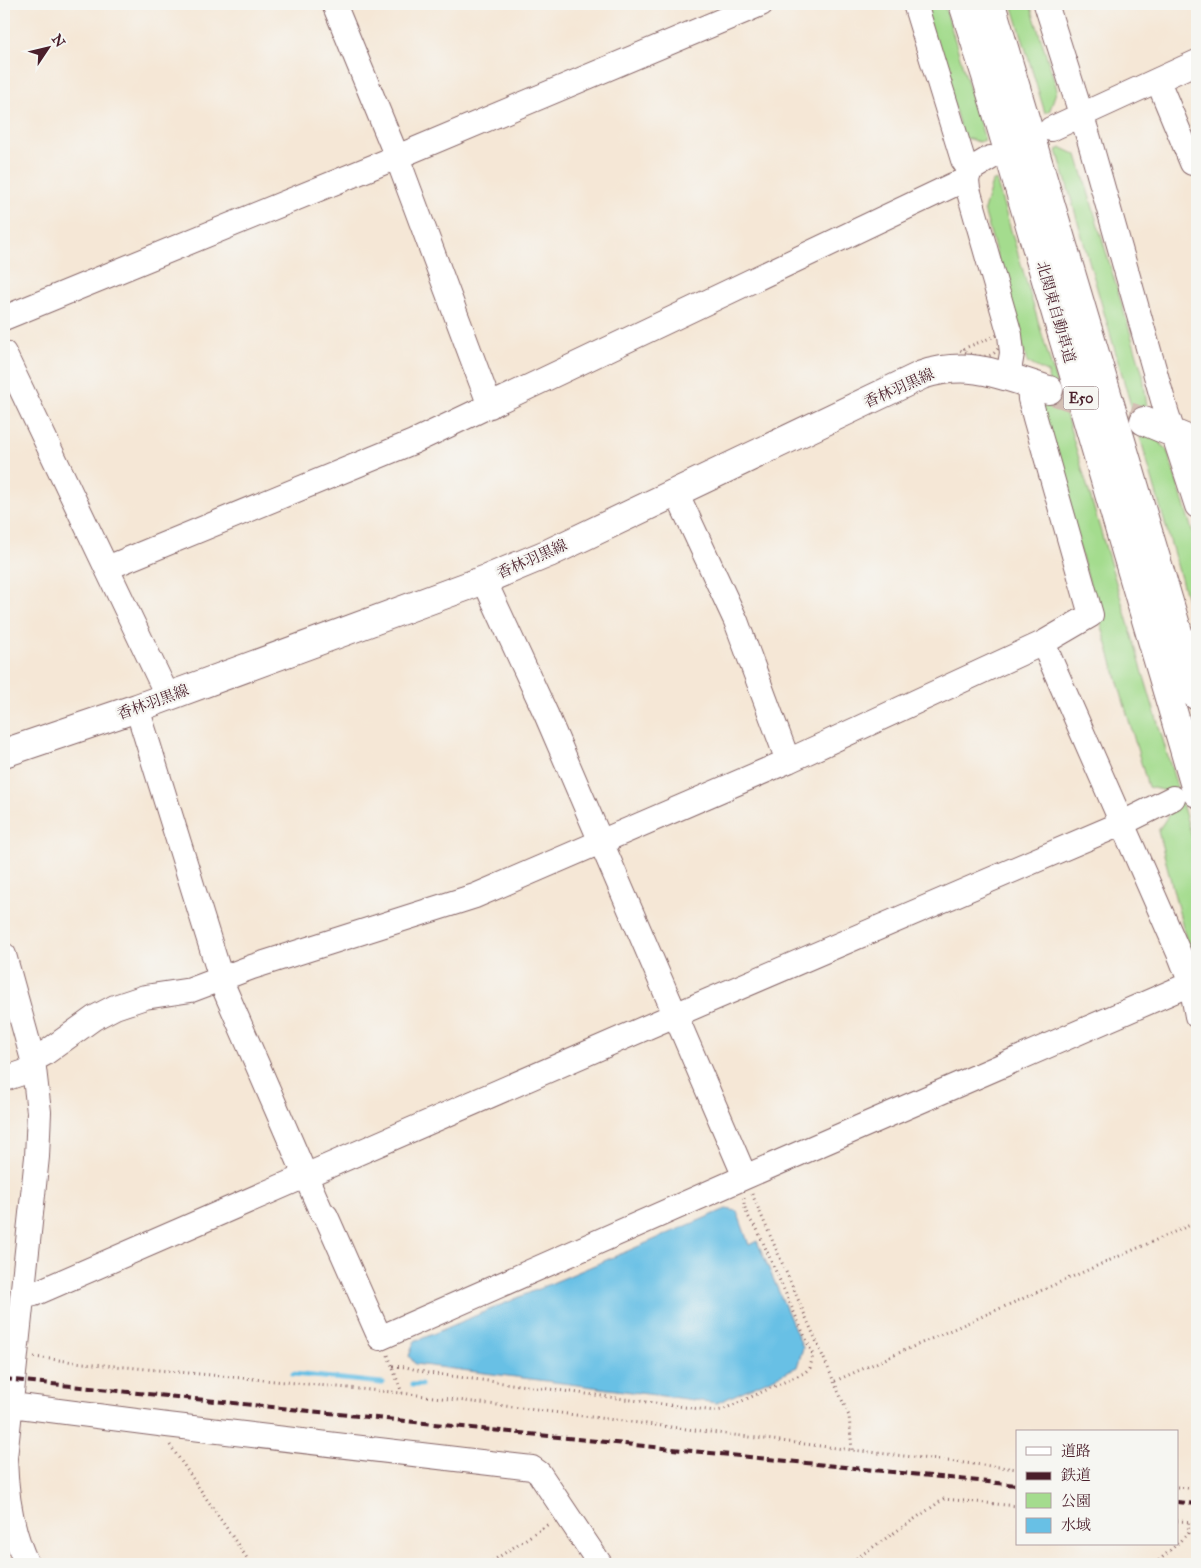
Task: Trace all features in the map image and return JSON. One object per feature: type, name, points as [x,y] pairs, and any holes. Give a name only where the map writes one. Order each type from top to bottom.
[{"type":"main road","name":"北関東自動車道","points":[[963,4],[986,76],[1185,796]]},
{"type":"main road","name":"北関東自動車道","points":[[991,4],[1197,696]]},
{"type":"main road","name":"香林羽黒線","points":[[4,753],[168,697],[484,580],[549,553],[922,375],[960,368],[986,370],[1029,384]]},
{"type":"main road","points":[[1144,421],[1197,443]]},
{"type":"street","points":[[334,4],[397,157],[490,406]]},
{"type":"street","points":[[4,318],[397,157],[761,4]]},
{"type":"street","points":[[916,4],[963,160],[976,170]]},
{"type":"street","points":[[1046,4],[1081,116],[1173,432],[1197,506]]},
{"type":"street","points":[[1051,129],[1197,62]]},
{"type":"street","points":[[1158,81],[1192,163]]},
{"type":"street","points":[[4,1079],[33,1064],[94,1018],[115,1007],[145,997],[191,990],[252,967],[475,896],[788,761],[1044,643],[1091,615],[1030,400],[1029,384],[1012,353],[1010,335],[974,213],[976,170]]},
{"type":"street","points":[[107,568],[413,442],[944,189],[976,170]]},
{"type":"street","points":[[4,353],[168,697]]},
{"type":"street","points":[[676,492],[736,621],[788,761]]},
{"type":"street","points":[[484,580],[546,714],[745,1177]]},
{"type":"street","points":[[1044,643],[1181,958],[1194,982],[1197,1016]]},
{"type":"street","points":[[137,708],[221,979],[321,1211],[326,1216],[380,1338],[1194,982]]},
{"type":"street","points":[[22,1297],[34,1294],[306,1177],[675,1015],[1185,796]]},
{"type":"street","points":[[4,955],[33,1064],[39,1131],[22,1297],[10,1354],[7,1405],[7,1492],[13,1525],[28,1564]]},
{"type":"street","points":[[7,1405],[532,1468],[539,1473],[600,1564]]},
{"type":"path","points":[[1000,334],[999,346],[995,352],[987,356],[974,356],[960,350],[982,340],[1000,334]]},
{"type":"path","points":[[393,1366],[406,1367],[428,1373],[715,1411],[722,1410],[804,1373],[810,1368],[813,1355],[757,1229],[752,1223],[743,1203],[745,1177]]},
{"type":"path","points":[[745,1177],[849,1416],[852,1450]]},
{"type":"path","points":[[835,1382],[1197,1222]]},
{"type":"path","points":[[380,1338],[402,1392]]},
{"type":"path","points":[[10,1354],[83,1363],[402,1392],[852,1450],[1016,1469]]},
{"type":"path","points":[[167,1425],[166,1439],[251,1564]]},
{"type":"path","points":[[1178,1487],[1197,1489]]},
{"type":"path","points":[[848,1564],[944,1499],[1016,1506]]},
{"type":"path","points":[[488,1564],[565,1512]]},
{"type":"path","points":[[1178,1521],[1197,1522]]},
{"type":"path","points":[[1178,1543],[1188,1533],[1189,1522]]},
{"type":"path","points":[[1155,1564],[1175,1546]]},
{"type":"green space","points":[[924,4],[944,4],[985,140],[979,142],[963,137]]},
{"type":"green space","points":[[1012,4],[1030,4],[1057,89],[1050,110],[1045,113]]},
{"type":"green space","points":[[1062,148],[1077,155],[1143,375],[1147,407],[1142,405],[1144,421],[1151,434],[1167,450],[1197,546],[1197,634],[1057,150]]},
{"type":"green space","points":[[996,180],[1197,854],[1197,955],[1189,951],[1158,831],[1175,805],[1171,792],[1148,787],[1041,414],[1045,399],[1050,400],[1048,373],[1027,362],[984,210],[992,182]]},
{"type":"water","points":[[726,1209],[737,1211],[749,1245],[757,1241],[803,1348],[797,1367],[717,1403],[415,1364],[409,1356],[414,1342]]},
{"type":"waterway","points":[[293,1374],[382,1383]]},
{"type":"waterway","points":[[412,1385],[421,1385]]},
{"type":"tunnel","points":[[1049,390],[1144,421]]},
{"type":"railway","points":[[4,1379],[1016,1485]]},
{"type":"railway","points":[[1178,1502],[1197,1504]]}]
